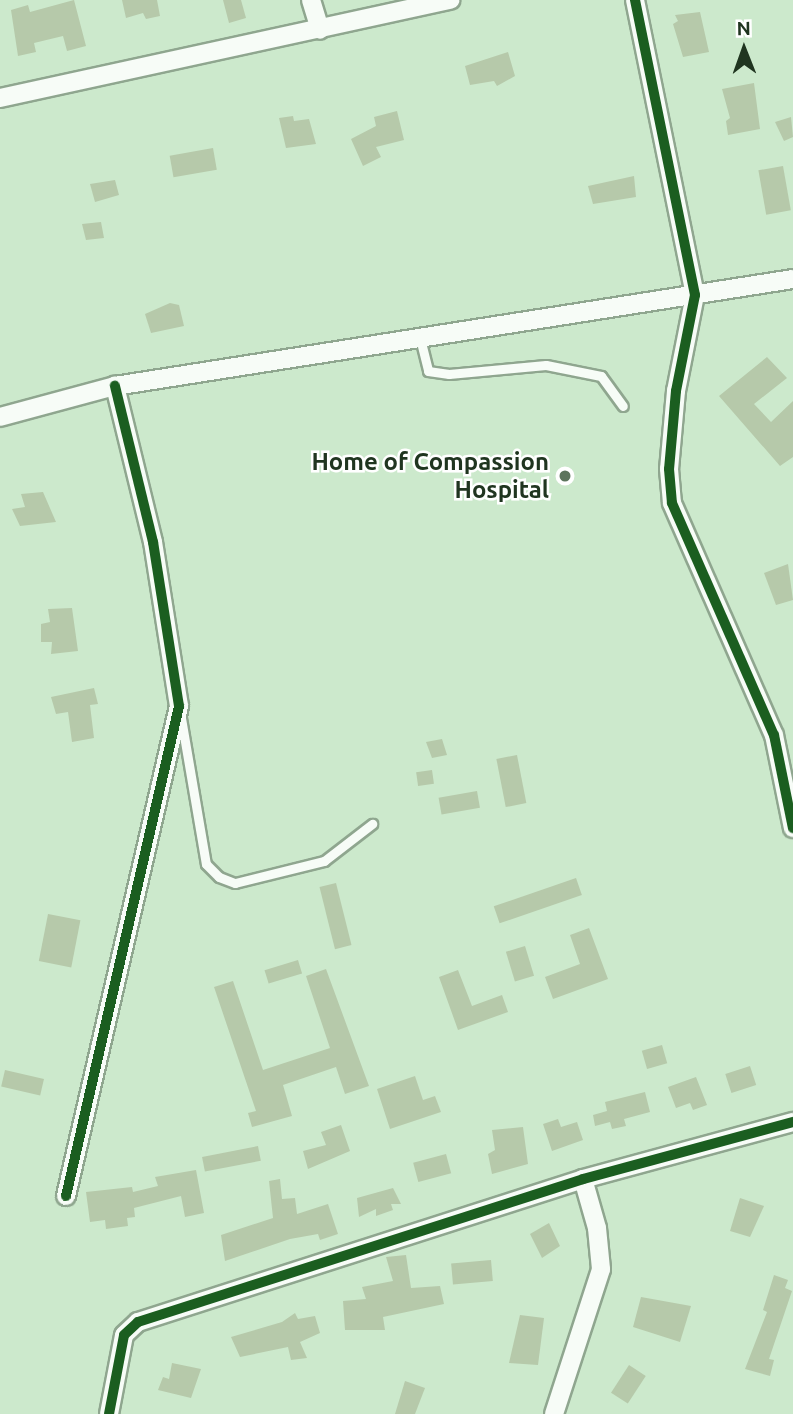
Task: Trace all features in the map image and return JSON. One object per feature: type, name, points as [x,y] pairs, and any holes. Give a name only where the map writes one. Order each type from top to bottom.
[{"type":"street","points":[[311,0],[320,30]]},
{"type":"street","points":[[0,98],[450,0]]},
{"type":"street","points":[[635,0],[695,295],[676,391],[669,469],[672,503],[774,736],[793,828]]},
{"type":"street","points":[[0,417],[115,386],[793,279]]},
{"type":"street","points":[[66,1196],[179,706],[153,542],[115,386]]},
{"type":"street","points":[[109,1414],[124,1335],[138,1322],[583,1179],[793,1122]]},
{"type":"street","points":[[554,1414],[601,1269],[597,1228],[583,1179]]},
{"type":"lane","points":[[420,338],[428,371],[449,374],[546,365],[601,376],[623,406]]},
{"type":"lane","points":[[179,706],[206,864],[219,877],[235,883],[324,861],[372,824]]},
{"type":"building","points":[[74,0],[86,46],[67,51],[63,36],[34,43],[36,52],[18,56],[11,10],[28,5],[30,12]]},
{"type":"building","points":[[122,0],[157,0],[160,16],[146,19],[143,13],[126,18]]},
{"type":"building","points":[[223,0],[241,0],[246,18],[229,23]]},
{"type":"building","points":[[700,12],[709,52],[683,57],[673,24],[678,21],[675,15]]},
{"type":"building","points":[[508,52],[515,76],[497,86],[494,81],[470,85],[465,66]]},
{"type":"building","points":[[754,83],[760,129],[728,135],[726,121],[730,118],[722,89]]},
{"type":"building","points":[[397,111],[404,140],[376,147],[381,157],[363,166],[351,139],[376,126],[374,117]]},
{"type":"building","points":[[293,116],[294,121],[309,119],[316,144],[286,148],[279,118]]},
{"type":"building","points":[[791,117],[793,137],[784,141],[775,122]]},
{"type":"building","points":[[213,148],[217,170],[173,177],[170,156]]},
{"type":"building","points":[[783,166],[791,210],[766,215],[758,170]]},
{"type":"building","points":[[634,176],[636,197],[593,204],[588,186]]},
{"type":"building","points":[[115,180],[119,195],[95,202],[90,184]]},
{"type":"building","points":[[101,222],[104,238],[86,240],[82,224]]},
{"type":"building","points":[[170,303],[179,305],[184,326],[151,333],[145,314]]},
{"type":"building","points":[[767,357],[787,378],[754,404],[771,422],[793,401],[793,457],[780,466],[719,396]]},
{"type":"building","points":[[43,492],[56,522],[20,526],[12,509],[25,507],[21,494]]},
{"type":"building","points":[[788,564],[793,600],[776,605],[764,573]]},
{"type":"building","points":[[72,608],[78,651],[51,654],[52,642],[41,642],[41,624],[50,622],[48,609]]},
{"type":"building","points":[[94,688],[98,704],[90,705],[94,738],[72,742],[68,712],[56,714],[51,697]]},
{"type":"building","points":[[442,739],[447,755],[432,758],[426,742]]},
{"type":"building","points":[[517,755],[526,803],[506,807],[496,759]]},
{"type":"building","points":[[432,770],[434,784],[418,786],[416,772]]},
{"type":"building","points":[[477,791],[480,808],[442,815],[439,798]]},
{"type":"building","points":[[576,878],[582,895],[500,923],[494,906]]},
{"type":"building","points":[[336,883],[351,945],[335,949],[320,887]]},
{"type":"building","points":[[48,914],[80,920],[71,967],[39,961]]},
{"type":"building","points":[[589,928],[608,979],[553,999],[545,977],[580,964],[570,935]]},
{"type":"building","points":[[525,946],[534,976],[515,981],[506,952]]},
{"type":"building","points":[[298,960],[302,973],[269,984],[265,970]]},
{"type":"building","points":[[326,969],[369,1086],[345,1094],[336,1067],[283,1085],[292,1116],[252,1127],[248,1113],[256,1111],[214,987],[233,981],[263,1070],[330,1048],[306,976]]},
{"type":"building","points":[[458,970],[472,1006],[502,995],[508,1012],[458,1030],[439,977]]},
{"type":"building","points":[[662,1045],[667,1063],[647,1069],[642,1051]]},
{"type":"building","points":[[750,1066],[756,1085],[731,1093],[725,1074]]},
{"type":"building","points":[[5,1070],[44,1079],[40,1096],[1,1087]]},
{"type":"building","points":[[415,1076],[423,1100],[435,1096],[441,1112],[390,1129],[377,1089]]},
{"type":"building","points":[[696,1077],[707,1105],[693,1110],[690,1103],[676,1108],[668,1087]]},
{"type":"building","points":[[645,1092],[650,1112],[624,1119],[626,1126],[612,1129],[610,1122],[595,1126],[593,1115],[607,1111],[605,1102]]},
{"type":"building","points":[[558,1119],[561,1127],[577,1122],[583,1140],[552,1151],[543,1124]]},
{"type":"building","points":[[341,1125],[350,1151],[308,1169],[303,1151],[326,1145],[321,1132]]},
{"type":"building","points":[[523,1127],[528,1164],[492,1174],[488,1154],[495,1150],[492,1130]]},
{"type":"building","points":[[258,1146],[261,1161],[205,1172],[202,1157]]},
{"type":"building","points":[[446,1154],[451,1173],[418,1182],[413,1163]]},
{"type":"building","points":[[196,1170],[204,1213],[185,1217],[181,1196],[134,1208],[135,1217],[127,1218],[128,1226],[106,1229],[105,1220],[90,1222],[86,1192],[132,1187],[133,1192],[158,1186],[155,1177]]},
{"type":"building","points":[[280,1179],[282,1199],[295,1198],[297,1214],[328,1204],[338,1234],[320,1240],[318,1234],[290,1239],[225,1261],[221,1235],[273,1218],[269,1181]]},
{"type":"building","points":[[393,1188],[401,1204],[391,1204],[393,1210],[376,1216],[376,1209],[359,1217],[357,1198]]},
{"type":"building","points":[[740,1198],[764,1206],[750,1237],[730,1231]]},
{"type":"building","points":[[549,1223],[560,1246],[542,1258],[530,1234]]},
{"type":"building","points":[[406,1255],[411,1288],[440,1286],[444,1304],[383,1317],[385,1330],[345,1330],[343,1301],[366,1299],[362,1287],[393,1281],[386,1257]]},
{"type":"building","points":[[491,1260],[493,1281],[453,1284],[451,1263]]},
{"type":"building","points":[[774,1275],[788,1280],[785,1288],[792,1291],[769,1359],[774,1360],[770,1376],[745,1369],[767,1312],[763,1310]]},
{"type":"building","points":[[641,1297],[691,1306],[680,1342],[633,1327]]},
{"type":"building","points":[[295,1313],[298,1319],[315,1316],[320,1333],[300,1342],[307,1358],[291,1360],[288,1347],[240,1357],[231,1337],[282,1322]]},
{"type":"building","points":[[520,1315],[544,1318],[538,1365],[509,1363]]},
{"type":"building","points":[[172,1363],[201,1369],[191,1398],[158,1390],[163,1377],[169,1379]]},
{"type":"building","points":[[629,1365],[646,1376],[628,1404],[611,1393]]},
{"type":"building","points":[[405,1381],[425,1388],[415,1414],[395,1414]]},
{"type":"cycle path","points":[[635,0],[695,295],[676,391],[669,469],[672,503],[774,735],[793,828]]},
{"type":"cycle path","points":[[66,1196],[179,706],[153,542],[115,386]]},
{"type":"cycle path","points":[[109,1414],[124,1335],[138,1322],[583,1179],[793,1122]]},
{"type":"place","name":"Home of Compassion Hospital","points":[[565,476]]}]
